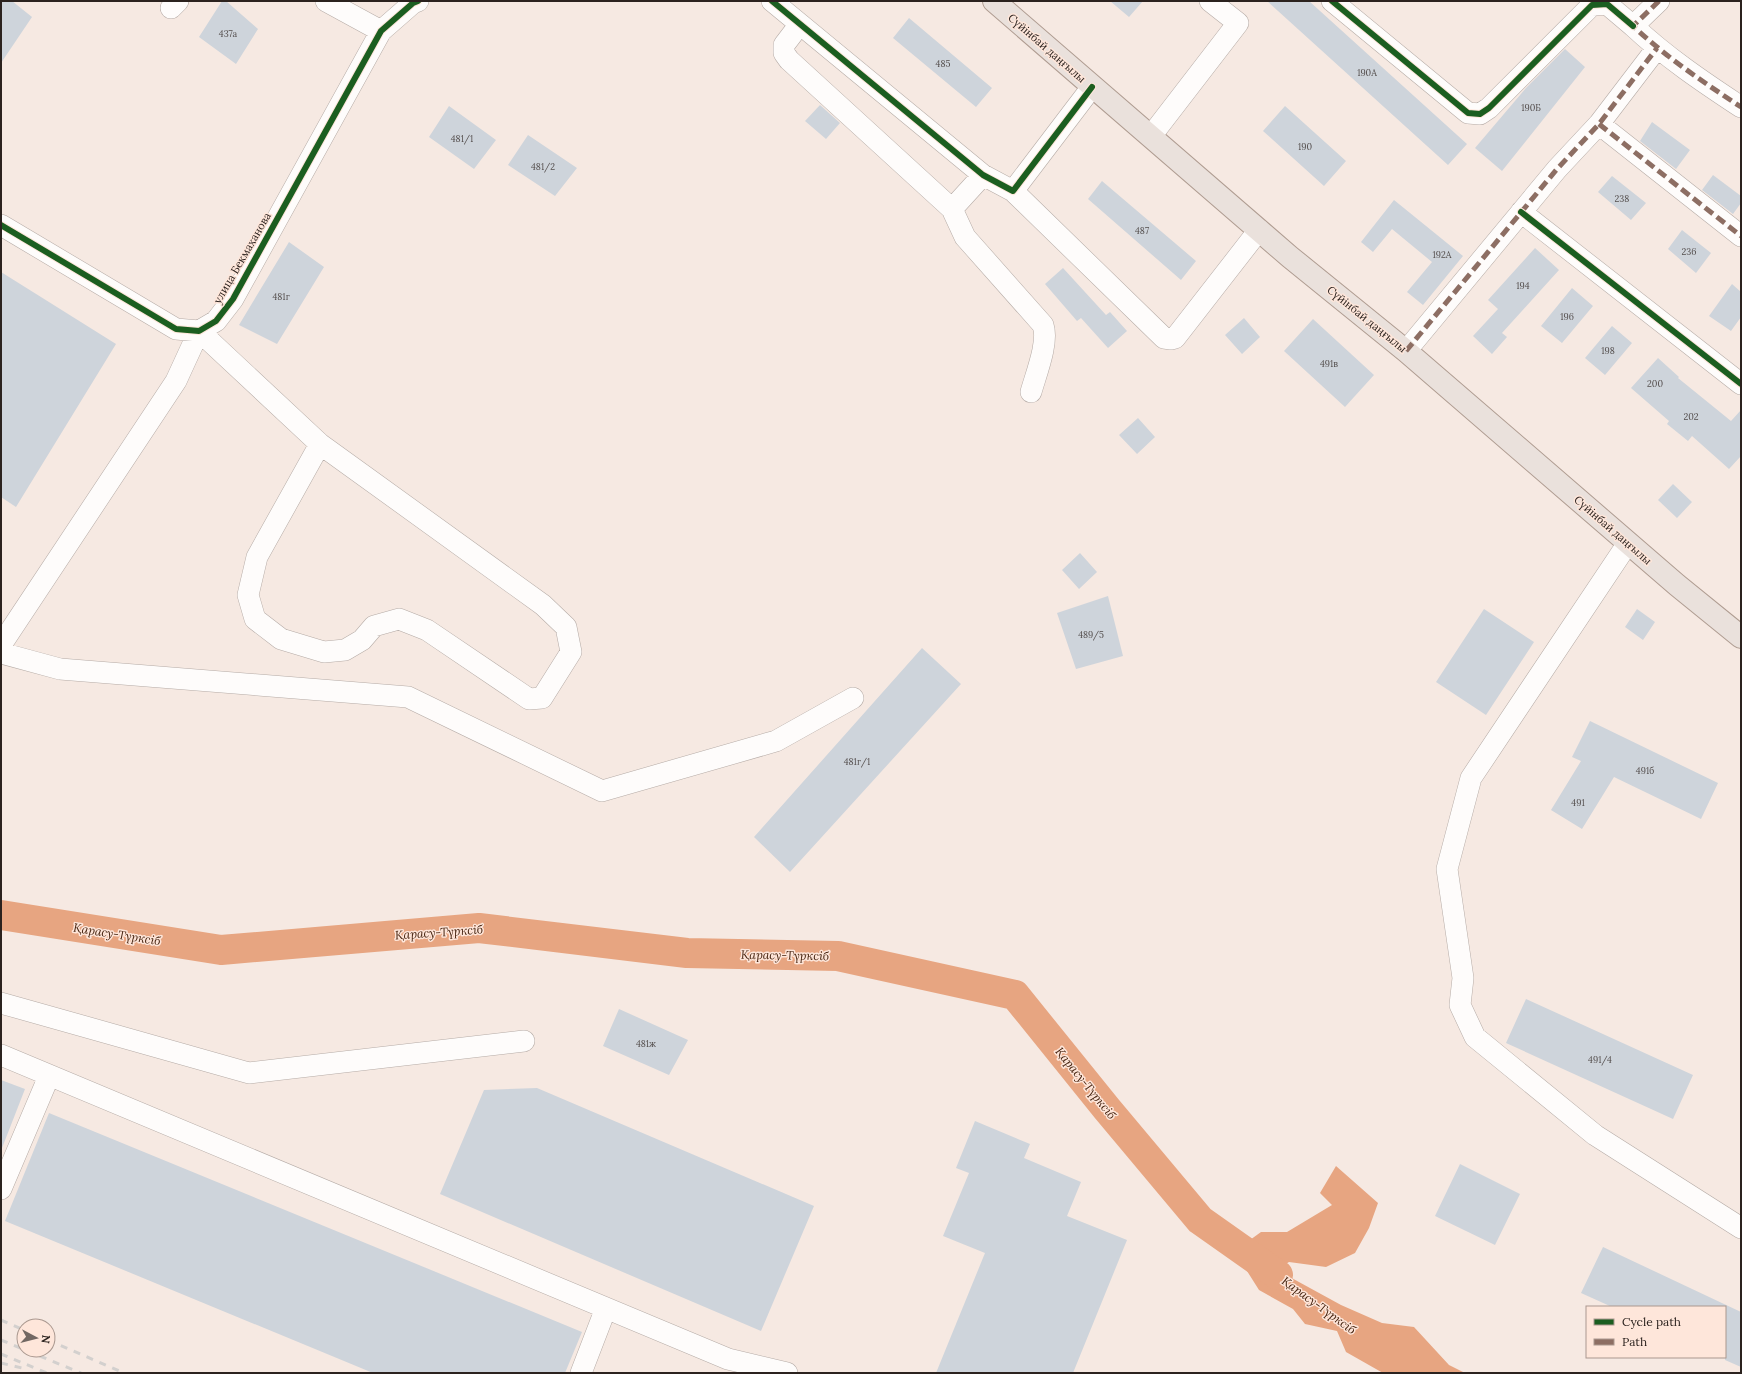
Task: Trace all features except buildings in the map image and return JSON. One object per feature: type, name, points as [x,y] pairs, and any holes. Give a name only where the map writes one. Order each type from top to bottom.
[{"type":"main road","name":"Сүйінбай даңғылы","points":[[994,1],[1259,230],[1406,350],[1628,543],[1741,637]]},
{"type":"street","points":[[326,1],[381,31]]},
{"type":"street","name":"улица Бекмаханова","points":[[199,331],[216,321],[233,300],[381,31],[413,3],[418,1]]},
{"type":"street","points":[[772,1],[983,175],[1013,191],[1164,338],[1175,338],[1259,230]]},
{"type":"street","points":[[1151,136],[1238,23],[1210,1]]},
{"type":"street","points":[[1332,1],[1468,113],[1480,114],[1490,108],[1592,5],[1607,4],[1682,68],[1741,107]]},
{"type":"street","points":[[1633,26],[1660,1]]},
{"type":"street","points":[[800,24],[784,45],[784,53],[786,57],[952,209],[965,237],[1043,325],[1046,331],[1031,392]]},
{"type":"street","points":[[1406,350],[1557,169],[1598,124],[1657,48]]},
{"type":"street","points":[[1013,191],[1092,87]]},
{"type":"street","points":[[1598,124],[1741,236]]},
{"type":"street","points":[[952,209],[983,175]]},
{"type":"street","points":[[1521,212],[1741,384]]},
{"type":"street","points":[[1,225],[176,329],[199,331],[320,444],[542,605],[566,627],[571,652],[542,698],[529,699],[428,630],[399,619],[374,626],[362,640],[345,650],[324,652],[281,639],[255,620],[248,595],[257,557],[320,444]]},
{"type":"street","points":[[1,645],[176,381],[199,331]]},
{"type":"street","points":[[1628,543],[1471,778],[1447,869],[1463,978],[1460,1005],[1475,1036],[1595,1135],[1741,1228]]},
{"type":"street","points":[[1,653],[60,669],[408,697],[602,791],[776,741],[853,698]]},
{"type":"street","points":[[1,1003],[249,1073],[524,1041]]},
{"type":"street","points":[[1,1055],[728,1359],[787,1373]]},
{"type":"street","points":[[1,1189],[49,1076]]},
{"type":"street","points":[[581,1373],[606,1308]]},
{"type":"water","points":[[1336,1166],[1378,1203],[1369,1228],[1355,1253],[1326,1267],[1289,1262],[1281,1267],[1288,1276],[1341,1305],[1382,1323],[1414,1327],[1449,1365],[1465,1373],[1383,1373],[1346,1352],[1337,1331],[1305,1324],[1293,1309],[1259,1290],[1247,1271],[1243,1245],[1261,1232],[1287,1232],[1332,1205],[1320,1193]]},
{"type":"waterway","name":"Қарасу-Түрксіб","points":[[1,915],[221,950],[479,928],[687,953],[838,956],[1015,995],[1107,1109],[1200,1220],[1278,1275]]},
{"type":"railway","points":[[1,1320],[16,1327]]},
{"type":"railway","points":[[1,1340],[81,1373]]},
{"type":"railway","points":[[56,1343],[124,1373]]},
{"type":"railway","points":[[1,1354],[47,1373]]},
{"type":"railway","points":[[1,1363],[26,1369]]},
{"type":"marked path","points":[[1659,1],[1633,26],[1672,59],[1741,107]]},
{"type":"marked path","points":[[1406,351],[1557,169],[1599,124],[1657,48]]},
{"type":"marked path","points":[[1599,124],[1741,236]]},
{"type":"cycle path","points":[[1,225],[176,329],[199,331],[216,321],[233,299],[381,31],[413,3],[418,1]]},
{"type":"cycle path","points":[[772,1],[983,175],[1013,191],[1092,87]]},
{"type":"cycle path","points":[[1332,1],[1468,113],[1480,114],[1489,108],[1592,5],[1607,4],[1633,26]]},
{"type":"cycle path","points":[[1521,212],[1741,384]]}]
